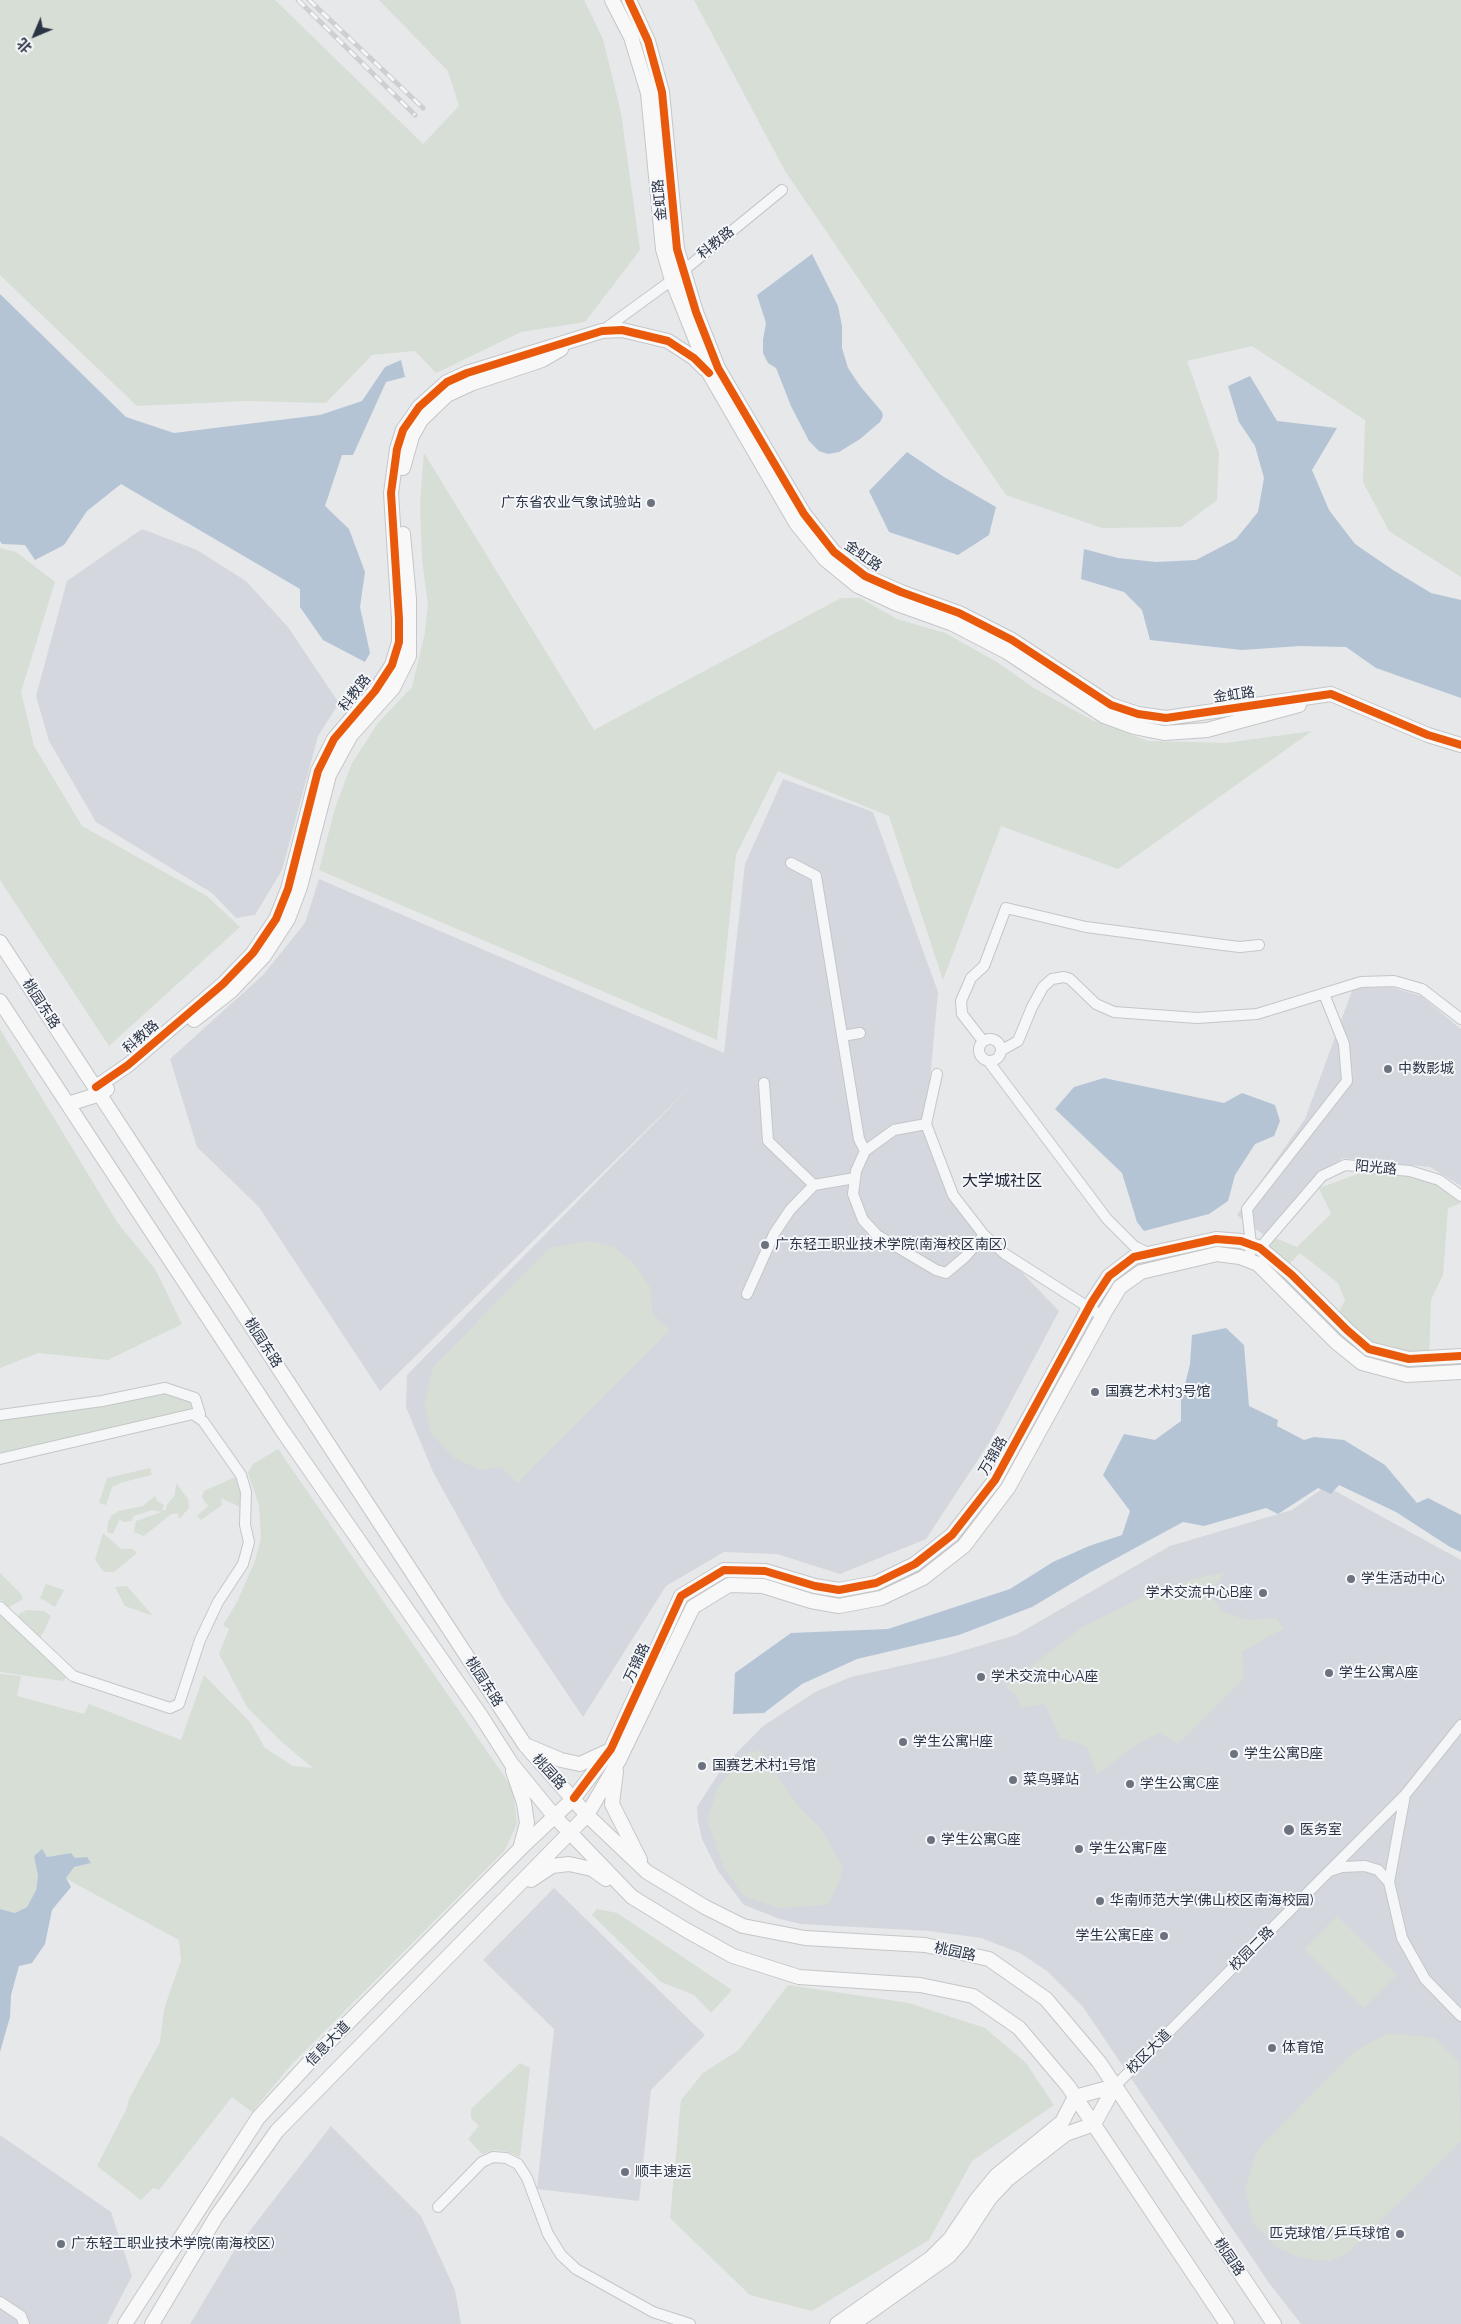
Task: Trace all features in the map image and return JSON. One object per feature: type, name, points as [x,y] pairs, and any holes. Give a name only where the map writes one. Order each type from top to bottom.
[{"type":"street","name":"金虹路","points":[[612,0],[631,37],[648,93],[663,249],[672,280],[709,373],[796,523],[824,559],[858,586],[897,604],[953,624],[1007,652],[1104,716],[1134,727],[1164,733],[1207,730],[1272,714],[1330,694]]},
{"type":"street","name":"金虹路","points":[[629,0],[648,40],[662,92],[677,249],[696,312],[718,368],[804,514],[834,552],[865,576],[901,592],[959,613],[1012,640],[1110,705],[1138,714],[1166,718],[1330,694]]},
{"type":"street","name":"科教路","points":[[602,331],[672,280],[782,190]]},
{"type":"street","name":"科教路","points":[[68,1104],[130,1073],[231,991],[264,956],[288,919],[300,887],[328,775],[351,735],[393,688],[409,656],[409,598],[400,493],[406,452],[421,420],[448,395],[473,383],[542,360],[578,338],[602,331],[630,332],[668,341],[694,358],[709,373]]},
{"type":"street","points":[[1330,694],[1428,735],[1461,745]]},
{"type":"street","points":[[791,863],[816,876],[859,1139],[865,1150]]},
{"type":"street","points":[[982,1042],[962,1014],[962,1002],[971,978],[984,966],[1006,908],[1086,927],[1240,947],[1259,945]]},
{"type":"street","name":"桃园东路","points":[[0,942],[525,1744]]},
{"type":"street","points":[[989,1062],[997,1060],[1002,1050],[1018,1041],[1032,1007],[1043,987],[1052,979],[1064,977],[1070,979],[1096,1004],[1114,1012],[1197,1018],[1257,1014],[1361,982],[1394,981],[1422,989],[1461,1019]]},
{"type":"street","points":[[1249,1260],[1256,1247],[1247,1209],[1348,1081],[1344,1044],[1324,994]]},
{"type":"street","name":"桃园东路","points":[[0,1001],[282,1430],[481,1716],[511,1763]]},
{"type":"street","points":[[842,1036],[860,1033]]},
{"type":"street","points":[[982,1042],[993,1039],[999,1043],[1002,1050]]},
{"type":"street","points":[[982,1042],[979,1052],[982,1059],[989,1062],[1107,1219],[1134,1246],[1150,1254]]},
{"type":"street","points":[[937,1074],[926,1124],[953,1195],[984,1236],[1005,1254],[1102,1316]]},
{"type":"street","points":[[764,1083],[768,1141],[814,1185]]},
{"type":"street","points":[[926,1124],[894,1130],[865,1150],[856,1171],[854,1194],[863,1220],[878,1235],[936,1270],[946,1273],[965,1257],[984,1236]]},
{"type":"street","name":"阳光路","points":[[1256,1247],[1322,1176],[1345,1165],[1410,1171],[1439,1180],[1461,1196]]},
{"type":"street","points":[[747,1294],[774,1234],[790,1210],[814,1185],[855,1178]]},
{"type":"street","name":"万锦路","points":[[587,1816],[615,1755],[681,1596],[724,1570],[766,1571],[815,1586],[839,1590],[876,1583],[915,1564],[952,1535],[995,1480],[1089,1308],[1109,1276],[1134,1258],[1216,1239],[1241,1241],[1256,1247],[1292,1275],[1347,1330],[1370,1349],[1409,1359],[1461,1356]]},
{"type":"street","name":"万锦路","points":[[574,1798],[615,1755],[693,1607],[728,1585],[763,1586],[811,1601],[839,1606],[881,1598],[923,1578],[964,1546],[1008,1488],[1102,1316],[1120,1287],[1141,1272],[1218,1254],[1249,1260],[1258,1264],[1336,1342],[1362,1363],[1407,1374],[1461,1372]]},
{"type":"street","points":[[0,1415],[102,1401],[165,1388],[195,1398],[200,1414]]},
{"type":"street","points":[[0,1459],[193,1414],[203,1421],[241,1475],[246,1492],[245,1525],[249,1542],[243,1564],[218,1602],[200,1640],[179,1704],[170,1708],[73,1676],[0,1607]]},
{"type":"street","name":"校园二路","points":[[1183,2018],[1405,1795],[1461,1725]]},
{"type":"street","points":[[525,1744],[560,1760],[580,1764],[615,1755],[612,1804],[646,1872]]},
{"type":"street","name":"桃园路","points":[[525,1744],[574,1798],[587,1816],[646,1872],[705,1907],[743,1926],[805,1938],[925,1945],[989,1960],[1046,1999],[1099,2062],[1274,2324]]},
{"type":"street","points":[[511,1763],[524,1803],[527,1823],[520,1850]]},
{"type":"street","name":"桃园路","points":[[511,1763],[555,1817],[632,1896],[686,1930],[733,1956],[800,1977],[920,1984],[973,1996],[1019,2028],[1075,2097],[1228,2324]]},
{"type":"street","points":[[1405,1795],[1389,1882],[1402,1938],[1425,1978],[1461,2016]]},
{"type":"street","name":"信息大道","points":[[124,2324],[258,2118],[316,2055],[574,1798]]},
{"type":"street","name":"信息大道","points":[[152,2324],[216,2217],[277,2131],[587,1816]]},
{"type":"street","points":[[506,1898],[552,1866],[569,1864],[592,1869],[632,1896]]},
{"type":"street","points":[[1326,1873],[1342,1866],[1365,1866],[1378,1870],[1389,1882]]},
{"type":"street","name":"校区大道","points":[[1115,2086],[1183,2018]]},
{"type":"street","points":[[837,2324],[931,2258],[950,2239],[977,2199],[996,2176],[1062,2122],[1075,2097],[1115,2086]]},
{"type":"street","points":[[853,2324],[949,2256],[962,2241],[990,2198],[1008,2179],[1066,2134],[1094,2124],[1115,2086]]},
{"type":"street","points":[[438,2207],[482,2162],[493,2157],[506,2158],[518,2164],[527,2178],[548,2234],[561,2255],[576,2269],[653,2312],[690,2324]]},
{"type":"street","points":[[0,2302],[21,2316],[24,2324]]},
{"type":"shaded area","points":[[0,0],[275,0],[423,144],[459,106],[448,71],[379,0],[584,0],[603,39],[621,113],[640,250],[585,322],[521,332],[436,373],[415,351],[372,355],[326,403],[247,401],[137,406],[0,275]]},
{"type":"shaded area","points":[[694,0],[1461,0],[1461,577],[1389,531],[1363,482],[1365,420],[1252,346],[1187,361],[1219,452],[1217,500],[1181,527],[1102,528],[1006,495],[785,171]]},
{"type":"shaded area","points":[[424,453],[594,730],[841,598],[860,598],[897,619],[945,633],[997,662],[1034,688],[1092,720],[1148,741],[1226,743],[1312,731],[1118,869],[1001,826],[943,980],[889,816],[778,771],[736,855],[717,1040],[319,870],[335,808],[352,763],[378,723],[412,687],[425,633],[428,605],[422,560],[420,503]]},
{"type":"shaded area","points":[[142,529],[197,550],[246,581],[288,627],[339,703],[318,736],[282,870],[255,915],[236,918],[212,893],[96,822],[49,741],[36,696],[67,581]]},
{"type":"shaded area","points":[[0,548],[16,552],[55,582],[21,692],[34,746],[82,826],[207,896],[240,927],[109,1046],[0,880]]},
{"type":"shaded area","name":"广东轻工职业技术学院(南海校区南区)","points":[[783,779],[873,812],[938,992],[926,1124],[953,1195],[1005,1255],[1059,1311],[989,1443],[926,1539],[840,1574],[777,1554],[724,1552],[666,1586],[583,1717],[504,1600],[433,1472],[406,1407],[407,1375],[693,1084],[380,1391],[259,1207],[197,1147],[170,1059],[263,975],[305,923],[319,879],[724,1053],[745,864]]},
{"type":"shaded area","points":[[1391,987],[1421,996],[1461,1029],[1461,1186],[1430,1167],[1342,1158],[1269,1239],[1237,1215],[1305,1119],[1353,988]]},
{"type":"shaded area","points":[[0,1029],[117,1222],[155,1269],[182,1324],[108,1360],[38,1353],[0,1368]]},
{"type":"shaded area","points":[[1369,1170],[1410,1176],[1435,1184],[1461,1203],[1448,1208],[1443,1275],[1431,1300],[1429,1355],[1370,1346],[1337,1316],[1345,1300],[1338,1283],[1300,1253],[1287,1266],[1264,1247],[1275,1238],[1297,1247],[1331,1214],[1319,1188]]},
{"type":"shaded area","points":[[588,1241],[615,1247],[636,1266],[650,1287],[653,1314],[670,1330],[518,1483],[501,1467],[481,1470],[454,1458],[431,1434],[424,1405],[433,1367],[549,1248]]},
{"type":"shaded area","points":[[165,1388],[191,1401],[200,1414],[0,1458],[0,1415]]},
{"type":"shaded area","points":[[278,1449],[513,1789],[517,1824],[505,1850],[291,2065],[252,2112],[232,2097],[159,2190],[153,2188],[141,2200],[97,2166],[126,2110],[129,2099],[160,2042],[164,2009],[181,1960],[179,1940],[65,1878],[74,1867],[75,1858],[71,1853],[47,1857],[42,1850],[34,1857],[38,1876],[36,1890],[27,1907],[15,1913],[0,1909],[0,1674],[21,1676],[17,1696],[84,1714],[89,1704],[181,1740],[204,1675],[250,1722],[265,1748],[293,1766],[313,1768],[283,1743],[247,1707],[219,1654],[229,1629],[223,1625],[237,1602],[255,1561],[261,1538],[259,1505],[248,1473],[253,1464]]},
{"type":"shaded area","points":[[150,1468],[152,1475],[123,1482],[112,1487],[106,1505],[99,1503],[107,1478]]},
{"type":"shaded area","points":[[235,1477],[241,1495],[240,1507],[221,1498],[222,1505],[201,1520],[197,1516],[209,1505],[206,1504],[202,1497],[204,1491]]},
{"type":"shaded area","points":[[176,1483],[188,1499],[189,1508],[179,1519],[178,1513],[171,1514],[144,1536],[134,1532],[136,1521],[161,1512],[152,1510],[134,1516],[131,1521],[123,1522],[120,1519],[113,1534],[107,1532],[108,1522],[112,1515],[119,1511],[143,1506],[155,1496],[157,1501],[164,1505],[162,1510],[166,1510],[166,1506],[175,1495]]},
{"type":"shaded area","name":"华南师范大学(佛山校区南海校园)","points":[[1326,1486],[1461,1560],[1461,2324],[1301,2324],[1269,2283],[1083,2007],[1047,1971],[1020,1953],[981,1938],[929,1931],[801,1924],[780,1919],[744,1905],[718,1871],[702,1839],[698,1821],[697,1807],[722,1768],[763,1726],[817,1691],[851,1677],[945,1656],[1016,1635],[1170,1546],[1292,1510]]},
{"type":"shaded area","points":[[103,1533],[121,1549],[132,1549],[137,1553],[114,1572],[104,1572],[95,1560]]},
{"type":"shaded area","points":[[1225,1572],[1209,1594],[1223,1612],[1247,1620],[1276,1618],[1284,1628],[1242,1652],[1244,1678],[1178,1744],[1159,1733],[1133,1747],[1097,1775],[1087,1746],[1060,1738],[1045,1704],[1022,1708],[1016,1695],[1005,1686],[1081,1628],[1138,1599],[1185,1581]]},
{"type":"shaded area","points":[[0,1573],[21,1594],[23,1599],[9,1607],[0,1599]]},
{"type":"shaded area","points":[[46,1584],[64,1590],[55,1607],[40,1598]]},
{"type":"shaded area","points":[[127,1586],[153,1616],[125,1606],[115,1587]]},
{"type":"shaded area","points":[[27,1610],[44,1611],[51,1616],[39,1641],[17,1619],[19,1614]]},
{"type":"shaded area","points":[[0,1613],[68,1675],[63,1681],[0,1672]]},
{"type":"shaded area","points":[[761,1750],[800,1808],[822,1830],[843,1867],[840,1880],[828,1905],[778,1908],[744,1896],[724,1868],[707,1820],[718,1787],[748,1753]]},
{"type":"shaded area","points":[[554,1888],[705,2035],[651,2090],[639,2201],[537,2189],[554,2029],[483,1960]]},
{"type":"shaded area","points":[[597,1909],[617,1913],[732,1990],[711,2013],[694,1995],[661,1982],[592,1915]]},
{"type":"shaded area","points":[[1337,1916],[1397,1975],[1364,2008],[1304,1949]]},
{"type":"shaded area","points":[[788,1985],[909,2003],[985,2028],[1026,2063],[1054,2105],[972,2161],[929,2240],[812,2311],[750,2295],[670,2218],[681,2100],[703,2073],[739,2050]]},
{"type":"shaded area","points":[[1388,2033],[1435,2038],[1459,2062],[1461,2141],[1347,2254],[1330,2261],[1295,2256],[1278,2248],[1253,2223],[1245,2189],[1257,2150],[1355,2051]]},
{"type":"shaded area","points":[[520,2063],[530,2068],[520,2157],[505,2151],[494,2150],[482,2154],[468,2139],[479,2126],[471,2118],[471,2109]]},
{"type":"shaded area","points":[[331,2126],[421,2216],[455,2290],[461,2324],[190,2324],[234,2251]]},
{"type":"shaded area","name":"广东轻工职业技术学院(南海校区)","points":[[0,2135],[111,2212],[132,2276],[107,2324],[0,2324]]},
{"type":"water","points":[[812,254],[838,306],[842,326],[842,348],[848,368],[860,386],[882,412],[883,416],[880,422],[860,439],[839,452],[828,454],[819,451],[809,441],[791,406],[776,368],[768,363],[763,353],[766,323],[757,295]]},
{"type":"water","points":[[0,294],[126,417],[174,433],[320,415],[362,401],[385,367],[401,360],[405,377],[386,382],[353,455],[342,455],[325,506],[349,529],[365,572],[360,607],[370,653],[365,662],[323,640],[300,607],[300,589],[121,484],[87,511],[64,545],[35,560],[25,545],[2,544],[0,541]]},
{"type":"water","points":[[1250,376],[1277,421],[1337,428],[1312,470],[1329,510],[1355,544],[1431,593],[1461,600],[1461,698],[1376,668],[1346,647],[1300,646],[1242,650],[1150,640],[1142,610],[1124,592],[1081,579],[1084,549],[1118,558],[1156,562],[1196,560],[1236,539],[1258,512],[1264,478],[1255,446],[1239,422],[1228,386]]},
{"type":"water","points":[[907,452],[944,477],[996,507],[989,535],[958,555],[889,532],[869,491]]},
{"type":"water","points":[[1104,1078],[1224,1103],[1242,1093],[1275,1105],[1280,1121],[1274,1136],[1255,1144],[1235,1175],[1228,1201],[1209,1214],[1144,1231],[1137,1222],[1122,1173],[1055,1109],[1074,1087]]},
{"type":"water","points":[[1226,1328],[1244,1345],[1249,1406],[1278,1420],[1277,1426],[1304,1440],[1314,1437],[1344,1440],[1385,1465],[1417,1503],[1428,1498],[1461,1515],[1461,1552],[1450,1547],[1396,1512],[1339,1485],[1331,1494],[1318,1488],[1278,1514],[1266,1508],[1204,1526],[1183,1522],[1089,1573],[1032,1607],[959,1635],[857,1659],[802,1684],[764,1713],[733,1714],[735,1673],[791,1633],[888,1629],[1010,1589],[1053,1562],[1089,1546],[1122,1535],[1130,1511],[1103,1475],[1124,1434],[1155,1440],[1181,1421],[1181,1401],[1190,1364],[1192,1335]]},
{"type":"water","points":[[42,1849],[47,1857],[71,1853],[75,1858],[87,1857],[91,1863],[74,1867],[66,1878],[71,1887],[52,1910],[45,1944],[32,1963],[19,1966],[11,1995],[10,2017],[0,2052],[0,1909],[15,1913],[27,1907],[36,1890],[38,1876],[34,1856]]},
{"type":"railway","points":[[298,0],[415,115]]},
{"type":"railway","points":[[309,0],[423,108]]},
{"type":"cycle path","points":[[629,0],[648,41],[662,92],[677,249],[696,312],[718,368],[804,514],[834,552],[865,576],[901,592],[959,613],[1012,640],[1111,705],[1138,714],[1166,718],[1331,694],[1428,735],[1461,745]]},
{"type":"cycle path","points":[[96,1087],[128,1065],[223,984],[253,953],[276,919],[288,889],[318,771],[334,739],[375,691],[392,665],[399,642],[391,493],[397,449],[403,430],[419,407],[447,382],[467,373],[602,331],[622,330],[668,341],[694,358],[709,373]]},
{"type":"cycle path","points":[[574,1798],[611,1749],[681,1596],[724,1570],[765,1571],[815,1586],[839,1590],[876,1583],[915,1564],[952,1535],[995,1480],[1092,1302],[1109,1276],[1134,1257],[1216,1239],[1241,1241],[1260,1248],[1292,1275],[1347,1330],[1369,1349],[1409,1359],[1461,1356]]},
{"type":"place","name":"广东省农业气象试验站","points":[[651,503]]},
{"type":"place","name":"中数影城","points":[[1388,1069]]},
{"type":"place","name":"广东轻工职业技术学院(南海校区南区)","points":[[765,1245]]},
{"type":"place","name":"国赛艺术村3号馆","points":[[1095,1392]]},
{"type":"place","name":"学生活动中心","points":[[1351,1579]]},
{"type":"place","name":"学术交流中心B座","points":[[1263,1593]]},
{"type":"place","name":"学生公寓A座","points":[[1329,1673]]},
{"type":"place","name":"学术交流中心A座","points":[[981,1677]]},
{"type":"place","name":"学生公寓H座","points":[[903,1742]]},
{"type":"place","name":"学生公寓B座","points":[[1234,1754]]},
{"type":"place","name":"国赛艺术村1号馆","points":[[702,1766]]},
{"type":"place","name":"菜鸟驿站","points":[[1013,1780]]},
{"type":"place","name":"学生公寓C座","points":[[1130,1784]]},
{"type":"place","name":"医务室","points":[[1289,1830]]},
{"type":"place","name":"学生公寓G座","points":[[931,1840]]},
{"type":"place","name":"学生公寓F座","points":[[1079,1849]]},
{"type":"place","name":"华南师范大学(佛山校区南海校园)","points":[[1100,1901]]},
{"type":"place","name":"学生公寓E座","points":[[1164,1936]]},
{"type":"place","name":"体育馆","points":[[1272,2048]]},
{"type":"place","name":"顺丰速运","points":[[625,2172]]},
{"type":"place","name":"匹克球馆/乒乓球馆","points":[[1400,2234]]},
{"type":"place","name":"广东轻工职业技术学院(南海校区)","points":[[61,2244]]},
{"type":"district","name":"大学城社区","points":[[1002,1181]]}]
